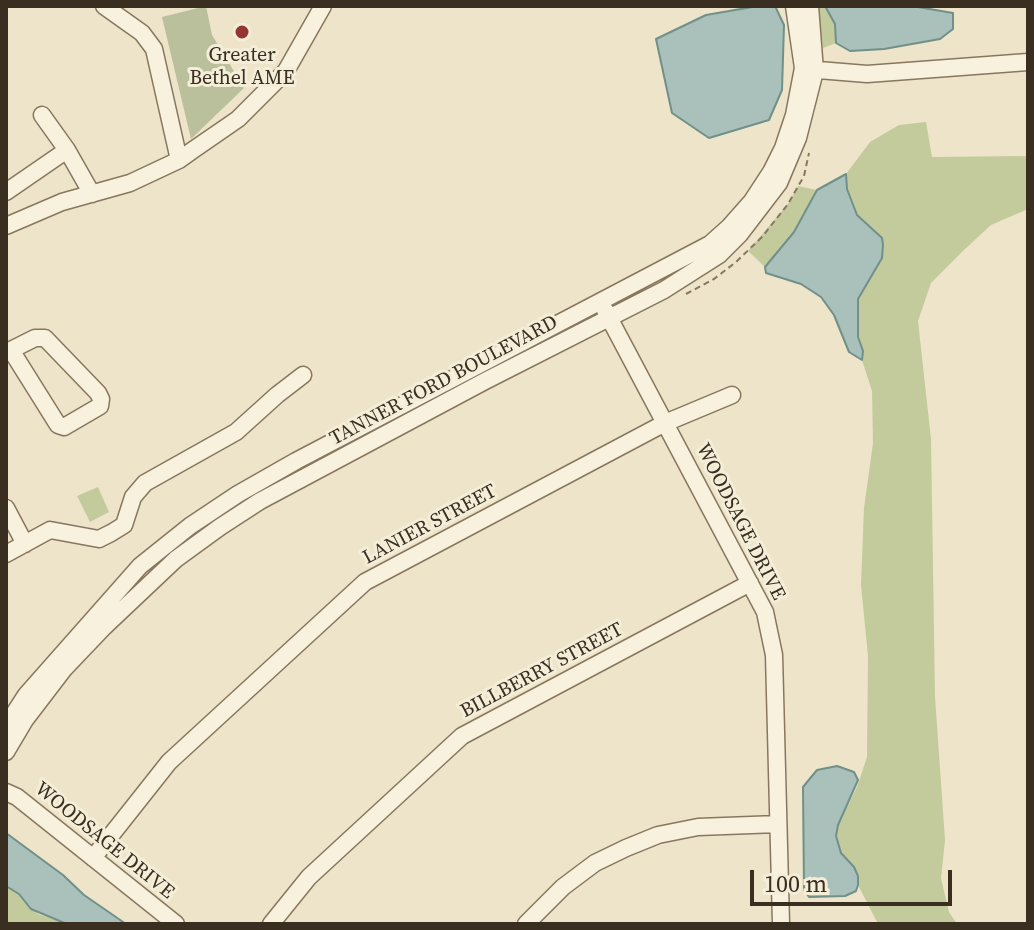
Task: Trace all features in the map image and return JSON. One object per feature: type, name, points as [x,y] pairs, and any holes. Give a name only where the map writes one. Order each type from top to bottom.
[{"type":"street","points":[[104,6],[142,33],[154,49],[179,160]]},
{"type":"street","points":[[6,226],[62,202],[130,183],[179,160],[238,119],[286,71],[323,6]]},
{"type":"street","name":"TANNER FORD BOULEVARD","points":[[6,726],[26,695],[140,566],[190,526],[296,461],[710,244],[752,201],[783,148],[809,69],[794,6]]},
{"type":"street","name":"TANNER FORD BOULEVARD","points":[[6,752],[25,720],[64,669],[94,637],[164,569],[220,527],[260,501],[664,290],[719,255],[740,234],[779,183],[798,138],[809,69],[810,6]]},
{"type":"street","points":[[809,69],[867,74],[1028,62]]},
{"type":"street","points":[[42,115],[67,150],[92,194]]},
{"type":"street","points":[[6,192],[67,150]]},
{"type":"street","name":"WOODSAGE DRIVE","points":[[601,301],[765,612],[774,655],[781,924]]},
{"type":"street","points":[[35,338],[45,338],[57,346],[98,393],[100,406],[64,427],[58,425],[9,352],[35,338]]},
{"type":"street","points":[[6,554],[50,530],[99,539],[111,533],[124,525],[133,497],[145,483],[236,432],[303,375]]},
{"type":"street","name":"LANIER STREET","points":[[93,858],[169,762],[365,582],[665,423],[732,395]]},
{"type":"street","points":[[6,508],[25,544]]},
{"type":"street","name":"BILLBERRY STREET","points":[[271,924],[309,877],[462,736],[750,583]]},
{"type":"street","name":"WOODSAGE DRIVE","points":[[6,792],[17,797],[176,924]]},
{"type":"street","points":[[526,924],[563,887],[595,863],[658,835],[698,827],[778,824]]},
{"type":"green space","points":[[206,6],[212,35],[244,88],[191,139],[162,17]]},
{"type":"green space","points":[[817,6],[825,6],[835,24],[836,43],[823,48]]},
{"type":"green space","points":[[926,122],[932,157],[1028,158],[1028,209],[991,225],[931,283],[918,321],[931,439],[935,697],[945,840],[941,878],[949,912],[957,924],[878,924],[858,885],[858,876],[841,853],[836,836],[867,757],[868,656],[861,585],[864,508],[873,443],[872,391],[862,360],[856,308],[882,258],[882,238],[857,215],[847,189],[846,174],[870,142],[899,125]]},
{"type":"green space","points":[[798,186],[817,190],[794,232],[765,267],[748,251],[788,204]]},
{"type":"green space","points":[[98,487],[109,512],[90,522],[77,496]]},
{"type":"green space","points":[[6,886],[19,894],[38,914],[67,924],[6,924]]},
{"type":"water","points":[[775,6],[784,25],[782,90],[769,120],[709,138],[672,113],[656,39],[706,15]]},
{"type":"water","points":[[825,6],[912,6],[953,13],[953,29],[940,39],[884,49],[850,51],[836,43],[835,24]]},
{"type":"water","points":[[846,174],[847,189],[857,215],[882,238],[883,245],[882,258],[858,299],[858,337],[863,351],[862,360],[849,352],[834,315],[821,297],[801,284],[766,273],[765,267],[794,232],[817,190]]},
{"type":"water","points":[[837,766],[854,772],[858,780],[836,836],[841,853],[854,867],[858,885],[856,891],[845,896],[809,897],[804,890],[803,787],[817,770]]},
{"type":"water","points":[[6,833],[126,924],[67,924],[31,909],[19,894],[6,886]]},
{"type":"place","name":"Greater Bethel AME","points":[[242,32]]}]
